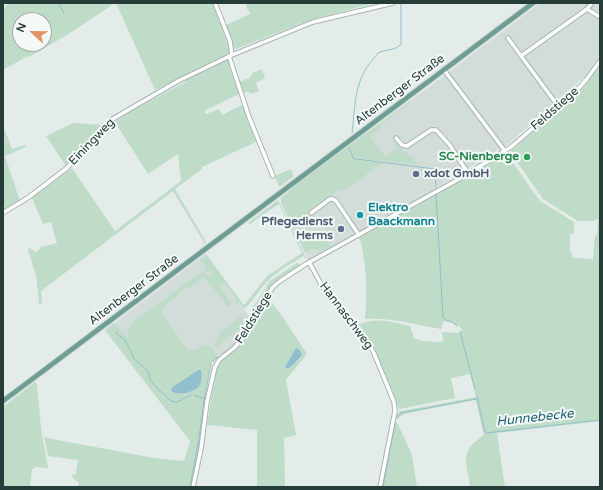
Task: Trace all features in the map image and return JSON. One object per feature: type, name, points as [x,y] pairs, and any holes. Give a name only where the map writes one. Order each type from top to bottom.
[{"type":"main road","name":"Altenberger Straße","points":[[3,401],[533,3]]},
{"type":"street","points":[[216,3],[230,41],[231,56],[247,113],[273,176]]},
{"type":"street","name":"Einingweg","points":[[3,213],[29,197],[67,168],[106,124],[178,81],[231,56],[313,22],[393,3]]},
{"type":"street","points":[[521,56],[587,9],[592,3]]},
{"type":"street","points":[[587,9],[600,17]]},
{"type":"street","points":[[508,38],[558,106]]},
{"type":"street","name":"Feldstiege","points":[[193,487],[201,449],[208,395],[216,364],[243,338],[273,287],[309,262],[468,173],[511,147],[582,85],[600,61]]},
{"type":"street","points":[[444,70],[505,151]]},
{"type":"street","points":[[396,138],[402,145],[406,146],[431,130],[436,130],[449,144],[468,173]]},
{"type":"street","points":[[311,213],[330,199],[336,200],[359,235]]},
{"type":"street","name":"Hannaschweg","points":[[309,262],[327,295],[356,326],[373,351],[394,402],[395,411],[380,487]]},
{"type":"shaded area","points":[[540,3],[600,3],[600,56],[584,77],[508,144],[328,254],[310,263],[290,221],[304,215],[343,152]]},
{"type":"shaded area","points":[[204,255],[251,319],[245,331],[232,347],[223,354],[219,355],[211,364],[190,441],[105,330]]},
{"type":"green space","points":[[9,3],[111,3],[112,5],[52,44],[52,12],[12,12],[12,52],[38,52],[3,70],[3,9]]},
{"type":"green space","points":[[116,3],[213,3],[230,51],[229,54],[155,90]]},
{"type":"green space","points":[[245,3],[375,3],[313,19],[236,49],[234,48],[226,25],[250,14]]},
{"type":"green space","points":[[227,60],[239,94],[204,111],[206,114],[219,109],[222,115],[242,105],[256,142],[202,167],[202,169],[175,189],[206,242],[205,244],[173,191],[41,291],[42,304],[39,304],[36,275],[27,247],[35,252],[41,247],[57,243],[51,222],[43,224],[32,198],[72,168],[115,231],[181,181],[178,154],[148,174],[115,122],[128,113],[185,82],[185,80]]},
{"type":"green space","points":[[600,67],[600,421],[497,433],[505,487],[470,487],[466,463],[467,452],[470,446],[484,435],[476,401],[474,400],[404,414],[398,419],[396,417],[401,411],[476,397],[470,374],[451,378],[455,398],[399,409],[377,354],[359,325],[365,322],[378,321],[410,326],[414,338],[422,341],[443,342],[442,332],[460,333],[462,330],[458,325],[457,327],[453,323],[444,321],[441,329],[393,320],[365,319],[365,269],[360,239],[358,238],[504,155],[508,156],[540,201],[574,222],[574,233],[570,235],[570,249],[573,258],[593,259],[598,219],[595,221],[578,221],[543,199],[510,152],[583,88]]},
{"type":"green space","points":[[262,69],[265,78],[256,83],[259,91],[250,94],[248,91],[243,94],[239,82],[250,78],[250,76],[253,75],[252,73]]},
{"type":"green space","points":[[410,101],[411,102],[380,125],[382,127],[370,136],[385,157],[397,148],[393,141],[409,156],[411,155],[417,165],[357,158],[353,156],[350,147],[348,148],[351,157],[354,159],[382,163],[345,190],[344,189],[342,191],[340,189],[306,214],[308,218],[294,226],[302,239],[314,231],[324,233],[331,247],[323,251],[313,249],[305,253],[281,203],[281,198],[298,183]]},
{"type":"green space","points":[[73,123],[103,125],[66,166],[46,136]]},
{"type":"green space","points":[[3,125],[12,149],[25,145],[26,147],[5,156],[20,201],[3,212]]},
{"type":"green space","points":[[291,169],[294,176],[279,187],[275,176]]},
{"type":"green space","points":[[278,200],[307,260],[303,256],[277,273],[265,283],[244,309],[239,302],[236,304],[234,302],[237,300],[224,283],[219,286],[232,304],[228,307],[203,277],[189,288],[186,287],[180,292],[180,294],[162,308],[162,315],[188,350],[196,350],[207,345],[211,347],[218,357],[211,364],[204,401],[198,455],[191,487],[78,487],[79,483],[73,478],[72,475],[76,474],[78,460],[48,456],[44,436],[47,438],[154,458],[184,461],[190,441],[105,330],[114,323],[129,339],[128,330],[132,323],[200,273],[204,273],[212,277],[212,274],[205,271],[205,264],[200,262],[202,258],[206,258],[204,255],[206,254],[243,304],[245,304],[267,276],[302,253],[279,204],[251,223],[251,225],[248,223]]},
{"type":"green space","points":[[297,263],[301,266],[273,283],[265,293],[251,319],[251,308],[270,281]]},
{"type":"green space","points":[[268,298],[282,316],[307,354],[286,380],[296,435],[284,438],[285,487],[257,487],[257,430],[207,425],[216,368],[243,342]],"holes":[[[296,348],[299,349],[302,356],[293,366],[286,369],[285,367]]]},
{"type":"green space","points":[[241,316],[244,320],[243,327],[216,347],[213,344],[216,342],[221,332]]},
{"type":"green space","points":[[35,382],[37,384],[41,429],[48,468],[35,467],[32,469],[30,487],[3,487],[3,407]]},
{"type":"green space","points":[[394,423],[398,424],[412,455],[417,487],[382,487]]},
{"type":"water","points":[[296,348],[299,349],[302,355],[293,365],[286,369],[285,367]]},
{"type":"water","points":[[198,370],[201,370],[201,383],[197,388],[185,393],[172,392],[171,389],[173,387]]},
{"type":"waterway","points":[[59,3],[64,14]]},
{"type":"waterway","name":"Hunnebecke","points":[[352,133],[356,96],[365,71],[378,53],[396,48],[401,44],[401,3]]},
{"type":"waterway","name":"Hunnebecke","points":[[349,147],[353,158],[356,159],[435,169],[436,187]]},
{"type":"waterway","name":"Hunnebecke","points":[[436,194],[443,317],[457,326]]},
{"type":"waterway","points":[[261,301],[274,284],[287,274]]},
{"type":"waterway","points":[[247,327],[260,303]]},
{"type":"waterway","points":[[223,354],[232,347],[245,330]]},
{"type":"waterway","name":"Hunnebecke","points":[[460,331],[475,389]]},
{"type":"waterway","points":[[117,332],[117,334],[125,340],[135,360],[148,371],[150,379],[156,387],[171,401],[177,402],[191,395]]},
{"type":"waterway","points":[[213,361],[218,357]]},
{"type":"waterway","points":[[190,487],[211,364]]},
{"type":"waterway","points":[[194,395],[204,399]]},
{"type":"waterway","name":"Hunnebecke","points":[[477,396],[486,433],[600,420]]},
{"type":"waterway","points":[[397,418],[401,413],[476,399]]},
{"type":"waterway","points":[[383,487],[395,423]]},
{"type":"place","name":"SC-Nienberge","points":[[527,157]]},
{"type":"place","name":"xdot GmbH","points":[[416,174]]},
{"type":"place","name":"Elektro Baackmann","points":[[360,215]]},
{"type":"place","name":"Pflegedienst Herms","points":[[341,229]]}]
